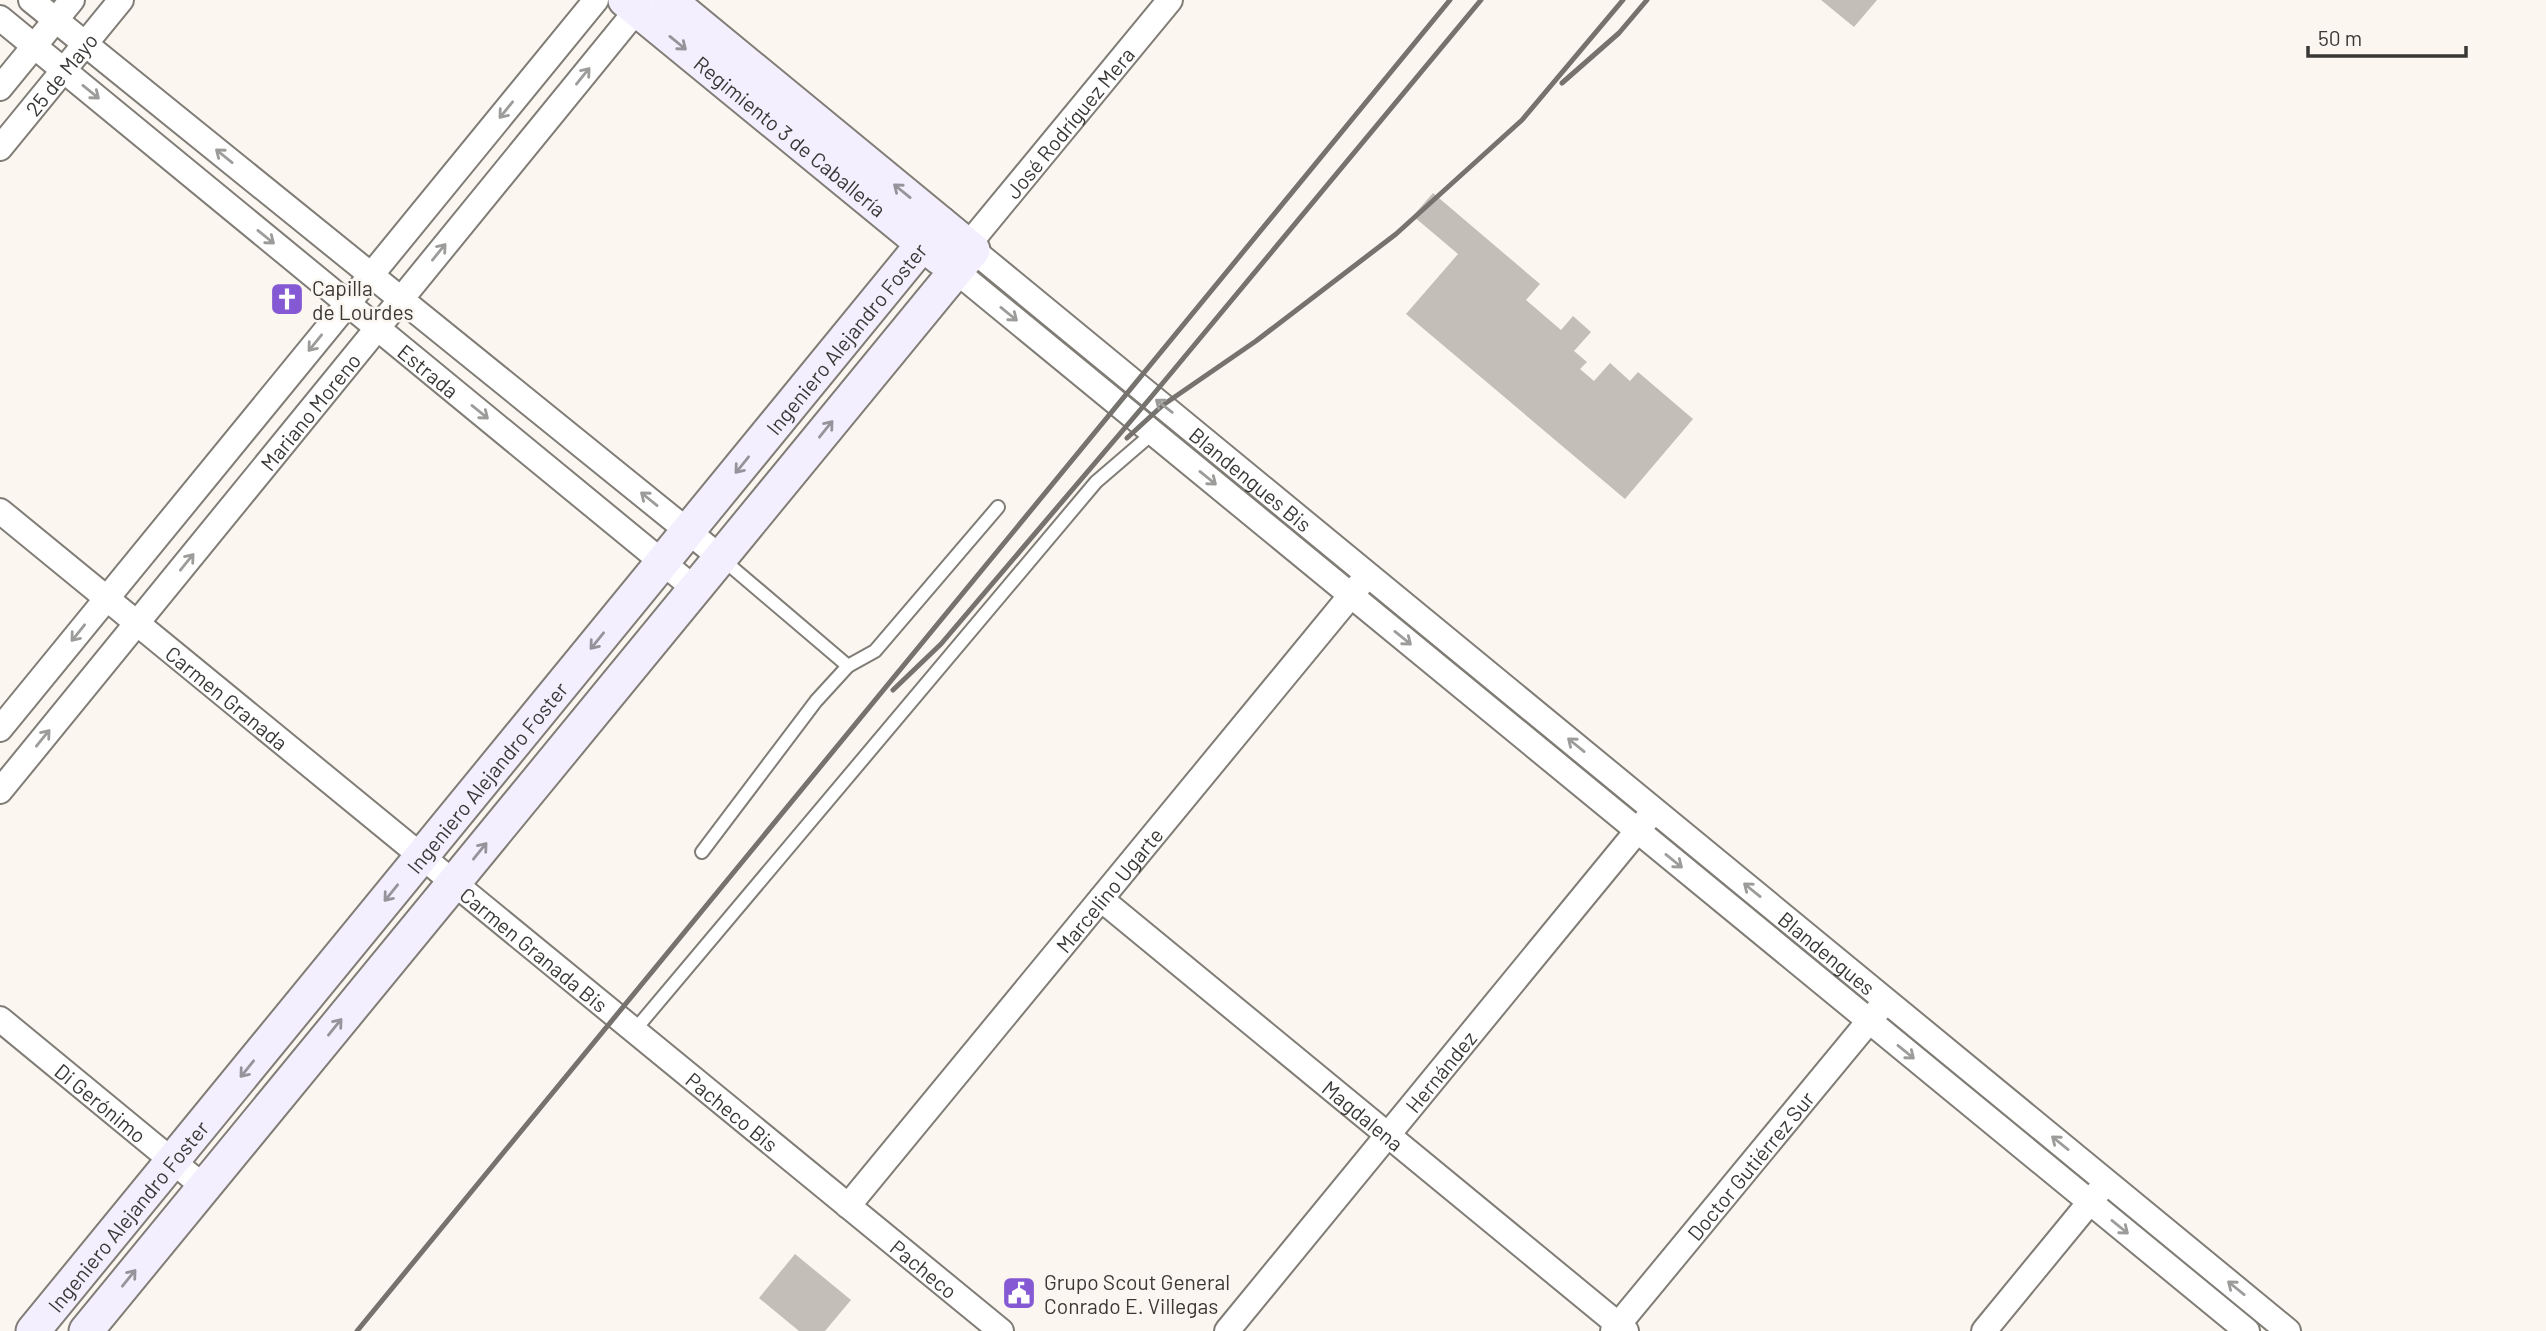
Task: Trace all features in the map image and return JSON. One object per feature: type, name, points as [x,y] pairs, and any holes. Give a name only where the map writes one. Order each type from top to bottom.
[{"type":"street","name":"Estrada","points":[[31,0],[721,558]]},
{"type":"street","name":"25 de Mayo","points":[[0,88],[72,0]]},
{"type":"street","name":"25 de Mayo","points":[[0,148],[121,0]]},
{"type":"street","name":"Mariano Moreno","points":[[0,729],[596,0]]},
{"type":"street","name":"Regimiento 3 de Caballería","points":[[668,0],[931,234]]},
{"type":"street","name":"José Rodríguez Mera","points":[[966,256],[1170,0]]},
{"type":"street","name":"Mariano Moreno","points":[[0,791],[378,328],[636,3]]},
{"type":"street","name":"Regimiento 3 de Caballería","points":[[636,3],[931,234],[966,256]]},
{"type":"street","name":"Estrada","points":[[0,18],[695,589]]},
{"type":"street","name":"Ingeniero Alejandro Foster","points":[[33,1331],[931,234]]},
{"type":"street","name":"Ingeniero Alejandro Foster","points":[[86,1331],[966,256]]},
{"type":"street","name":"Blandengues Bis","points":[[966,256],[1134,382],[1368,574]]},
{"type":"street","name":"Blandengues Bis","points":[[966,256],[1117,403],[1350,595]]},
{"type":"street","name":"Carmen Granada","points":[[0,511],[454,883]]},
{"type":"street","name":"Marcelino Ugarte","points":[[848,1206],[1368,574]]},
{"type":"street","name":"Blandengues","points":[[1368,574],[2288,1331]]},
{"type":"street","name":"Blandengues","points":[[1350,595],[2247,1331]]},
{"type":"street","name":"Hernández","points":[[1227,1331],[1654,810]]},
{"type":"street","name":"Carmen Granada Bis","points":[[454,883],[625,1024]]},
{"type":"street","name":"Magdalena","points":[[1101,899],[1619,1329]]},
{"type":"street","name":"Doctor Gutiérrez Sur","points":[[1619,1329],[1886,1001]]},
{"type":"street","name":"Di Gerónimo","points":[[0,1019],[204,1187]]},
{"type":"street","name":"Pacheco Bis","points":[[625,1024],[848,1206]]},
{"type":"street","points":[[1984,1331],[2107,1182]]},
{"type":"street","name":"Pacheco","points":[[848,1206],[1001,1331]]},
{"type":"lane","points":[[625,1024],[1096,482],[1153,433]]},
{"type":"lane","points":[[702,852],[816,701],[848,666],[875,651],[998,507]]},
{"type":"lane","points":[[721,558],[848,666]]},
{"type":"building","points":[[1821,0],[1877,0],[1854,27]]},
{"type":"building","points":[[1433,193],[1540,284],[1526,300],[1561,330],[1573,316],[1591,332],[1574,351],[1587,362],[1580,369],[1594,381],[1610,363],[1630,381],[1638,372],[1693,419],[1625,499],[1406,314],[1458,254],[1413,216]]},
{"type":"building","points":[[795,1254],[851,1300],[825,1331],[799,1331],[759,1298]]},
{"type":"railway","points":[[357,1331],[1450,0]]},
{"type":"railway","points":[[893,690],[941,644],[1152,396],[1481,0]]},
{"type":"railway","points":[[1127,438],[1163,405],[1256,341],[1396,234],[1522,120],[1623,0]]},
{"type":"railway","points":[[1562,83],[1619,33],[1647,0]]},
{"type":"place","name":"Capilla de Lourdes","points":[[287,299]]},
{"type":"place","name":"Grupo Scout General Conrado E. Villegas","points":[[1019,1293]]}]
